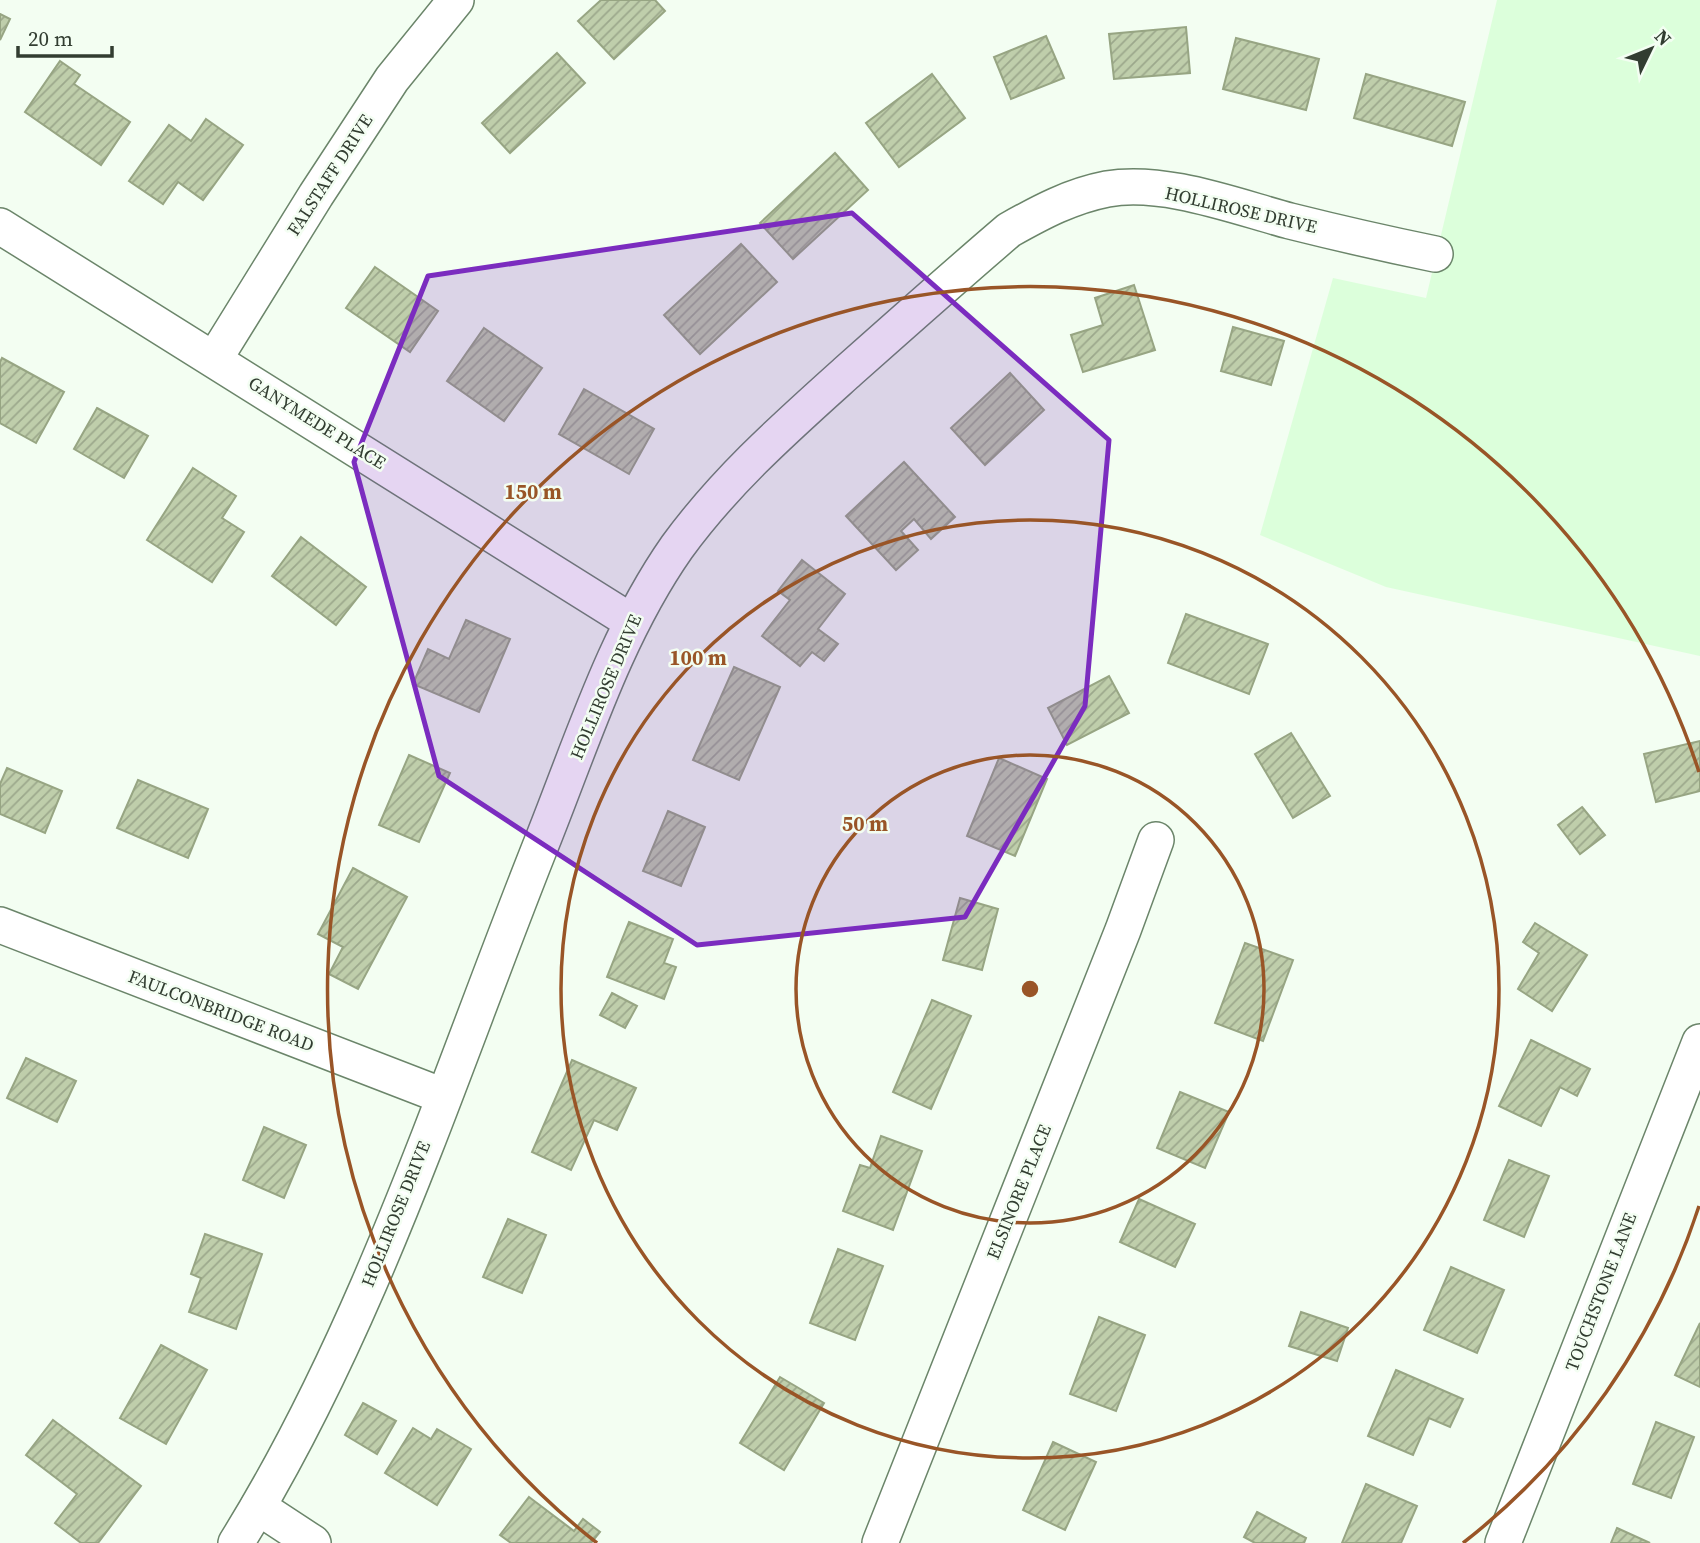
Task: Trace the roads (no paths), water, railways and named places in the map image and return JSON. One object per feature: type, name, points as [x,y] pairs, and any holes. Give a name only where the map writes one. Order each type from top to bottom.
[{"type":"street","name":"FALSTAFF DRIVE","points":[[215,358],[392,79],[456,0]]},
{"type":"street","name":"HOLLIROSE DRIVE","points":[[236,1543],[328,1378],[365,1294],[513,912],[632,622],[676,550],[713,500],[767,444],[1009,230],[1051,206],[1076,197],[1109,189],[1140,188],[1174,192],[1435,254]]},
{"type":"street","name":"GANYMEDE PLACE","points":[[0,226],[215,358],[632,622]]},
{"type":"street","name":"ELSINORE PLACE","points":[[880,1543],[1123,930],[1156,840]]},
{"type":"street","name":"FAULCONBRIDGE ROAD","points":[[0,925],[443,1096]]},
{"type":"street","name":"TOUCHSTONE LANE","points":[[1503,1543],[1700,1042]]},
{"type":"street","points":[[258,1507],[313,1543]]}]
